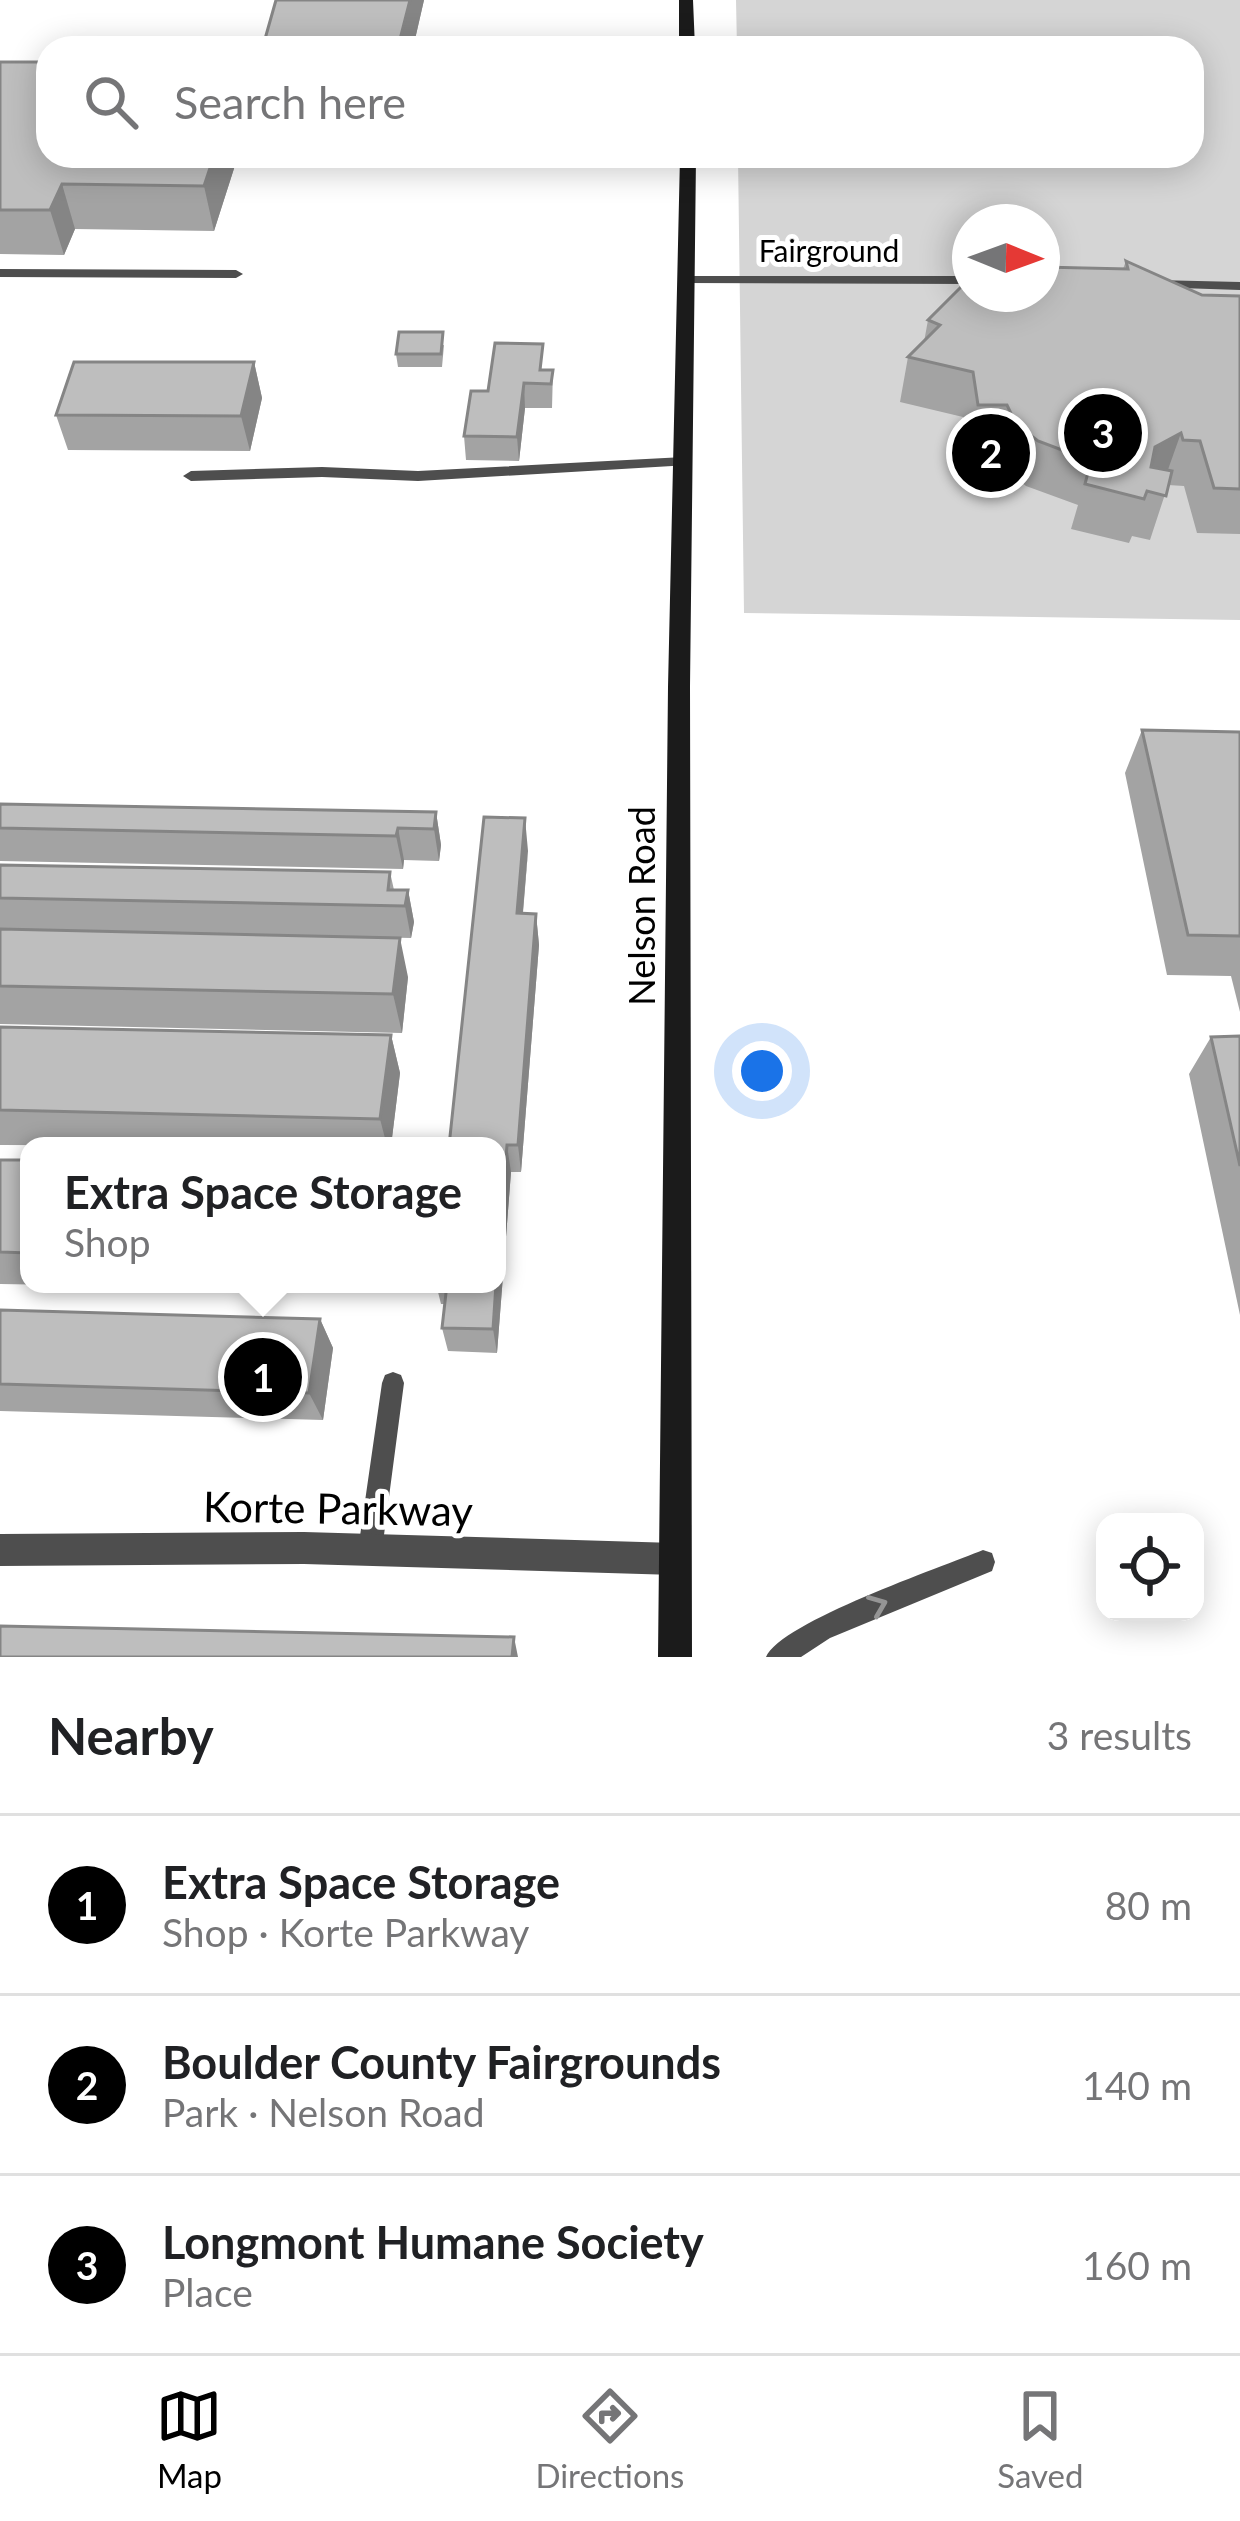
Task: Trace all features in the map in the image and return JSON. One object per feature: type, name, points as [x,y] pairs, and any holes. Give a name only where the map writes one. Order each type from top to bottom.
[{"type":"main road","points":[[686,0],[687,36]]},
{"type":"main road","name":"Nelson Road","points":[[675,1657],[679,687],[688,168]]},
{"type":"street","name":"Korte Parkway","points":[[0,1550],[370,1550],[675,1559]]},
{"type":"lane","points":[[0,273],[236,274]]},
{"type":"lane","name":"Fairground","points":[[688,280],[952,280]]},
{"type":"lane","points":[[1130,284],[1240,286]]},
{"type":"lane","points":[[191,476],[322,472],[418,476],[684,463]]},
{"type":"lane","points":[[370,1550],[393,1383]]},
{"type":"lane","points":[[779,1657],[821,1629],[983,1562]]},
{"type":"shaded area","points":[[736,0],[1240,0],[1240,620],[744,613],[738,168],[1204,168],[1204,36],[737,36]]},
{"type":"building","points":[[276,0],[410,0],[401,36],[266,36]]},
{"type":"building","points":[[0,62],[36,62],[36,168],[210,168],[204,186],[62,184],[50,210],[0,210]]},
{"type":"building","points":[[1126,261],[1202,295],[1240,296],[1240,489],[1214,488],[1200,441],[1183,440],[1181,433],[1155,447],[1151,467],[1172,471],[1166,496],[1147,491],[1144,499],[1085,484],[1091,461],[1038,441],[1016,424],[1007,405],[978,405],[973,372],[908,357],[940,325],[928,320],[952,296],[952,312],[1060,312],[1060,267],[1128,269]]},
{"type":"building","points":[[399,332],[443,332],[441,354],[396,354]]},
{"type":"building","points":[[495,343],[543,344],[540,370],[553,370],[551,384],[524,383],[517,437],[464,436],[471,391],[488,391]]},
{"type":"building","points":[[74,362],[254,362],[241,416],[56,415]]},
{"type":"building","points":[[1142,730],[1240,732],[1240,936],[1188,935]]},
{"type":"building","points":[[0,804],[436,812],[434,829],[398,828],[396,836],[0,828]]},
{"type":"building","points":[[484,817],[525,818],[517,913],[536,914],[518,1145],[507,1145],[506,1158],[506,1137],[450,1137]]},
{"type":"building","points":[[0,865],[390,872],[388,890],[408,890],[405,906],[0,898]]},
{"type":"building","points":[[0,929],[400,938],[393,994],[0,986]]},
{"type":"building","points":[[0,1027],[391,1035],[380,1119],[0,1110]]},
{"type":"building","points":[[1240,1036],[1240,1166],[1211,1037]]},
{"type":"building","points":[[0,1160],[20,1160],[20,1253],[0,1252]]},
{"type":"building","points":[[446,1293],[495,1293],[493,1329],[442,1328]]},
{"type":"building","points":[[0,1310],[320,1319],[309,1393],[0,1384]]},
{"type":"building","points":[[0,1626],[514,1637],[512,1657],[0,1657]]},
{"type":"place","name":"Longmont Humane Society","points":[[1103,433]]},
{"type":"place","name":"Boulder County Fairgrounds","points":[[991,453]]},
{"type":"place","name":"Extra Space Storage","points":[[263,1377]]}]
